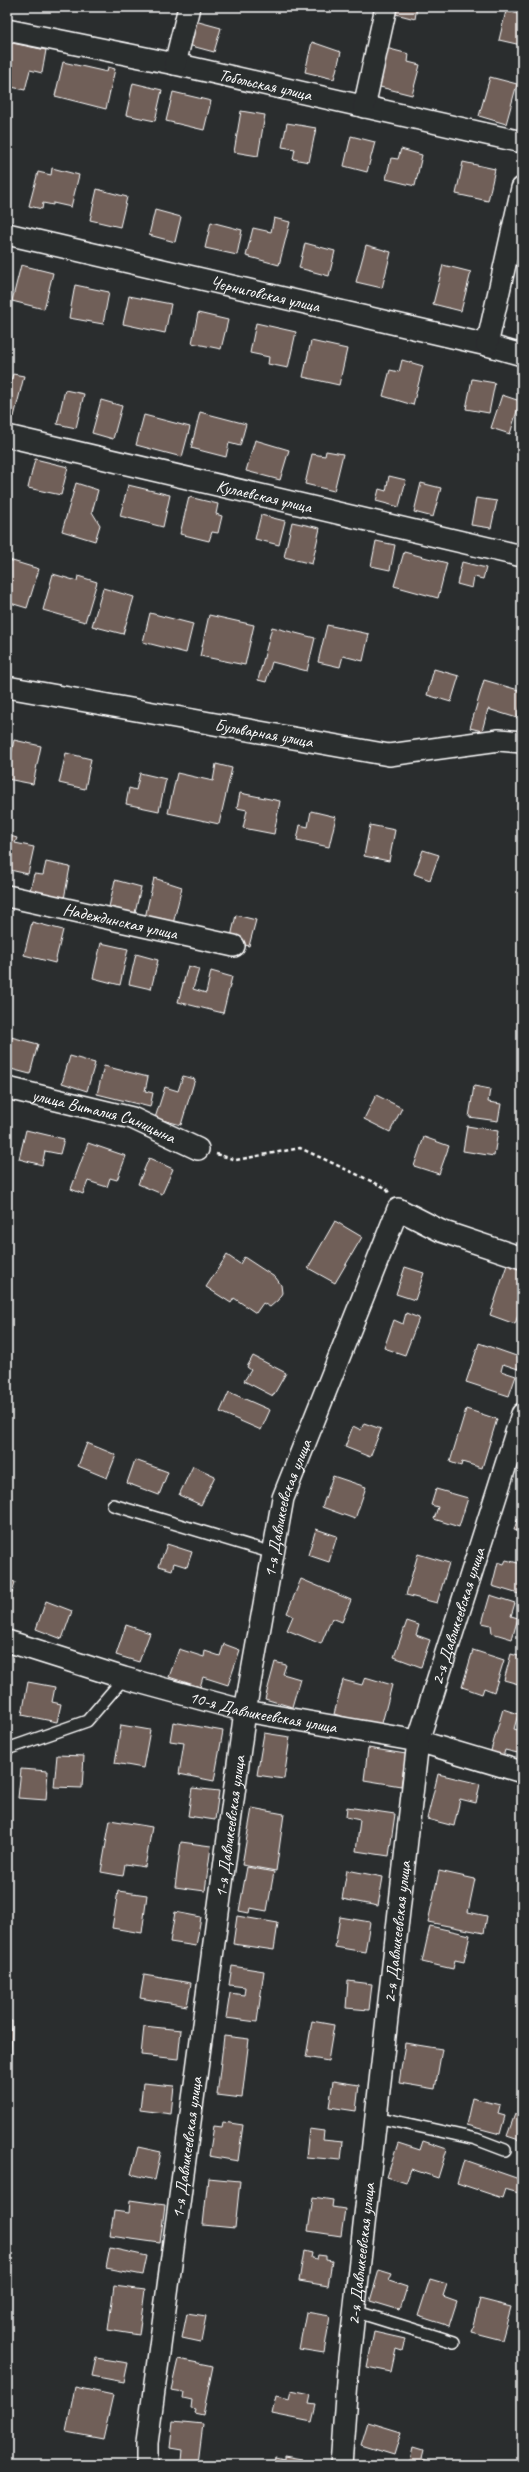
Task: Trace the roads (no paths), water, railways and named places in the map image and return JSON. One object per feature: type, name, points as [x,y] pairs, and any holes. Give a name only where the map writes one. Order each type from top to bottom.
[{"type":"street","points":[[175,64],[189,7]]},
{"type":"street","points":[[364,107],[386,7]]},
{"type":"street","name":"Тобольская улица","points":[[7,30],[175,64],[522,142]]},
{"type":"street","points":[[487,345],[522,188]]},
{"type":"street","name":"Черниговская улица","points":[[7,234],[487,345],[522,355]]},
{"type":"street","name":"Кулаевская улица","points":[[7,436],[522,556]]},
{"type":"street","name":"Бульварная улица","points":[[7,687],[389,755],[499,740],[522,742]]},
{"type":"street","name":"Надеждинская улица","points":[[7,896],[234,946]]},
{"type":"street","name":"улица Виталия Синицына","points":[[7,1088],[132,1118],[198,1149]]},
{"type":"street","name":"1-я Давликеевская улица","points":[[147,2465],[147,2443],[245,1711],[283,1498],[398,1209],[441,1231],[522,1258]]},
{"type":"street","name":"2-я Давликеевская улица","points":[[341,2465],[354,2311],[418,1741],[522,1414]]},
{"type":"street","name":"10-я Давликеевская улица","points":[[7,1641],[124,1678],[245,1711],[418,1741],[522,1772]]},
{"type":"lane","points":[[113,1505],[273,1553]]},
{"type":"lane","points":[[7,1749],[87,1721],[124,1678]]},
{"type":"lane","points":[[376,2116],[476,2139],[505,2150]]},
{"type":"lane","points":[[354,2311],[454,2342]]}]
